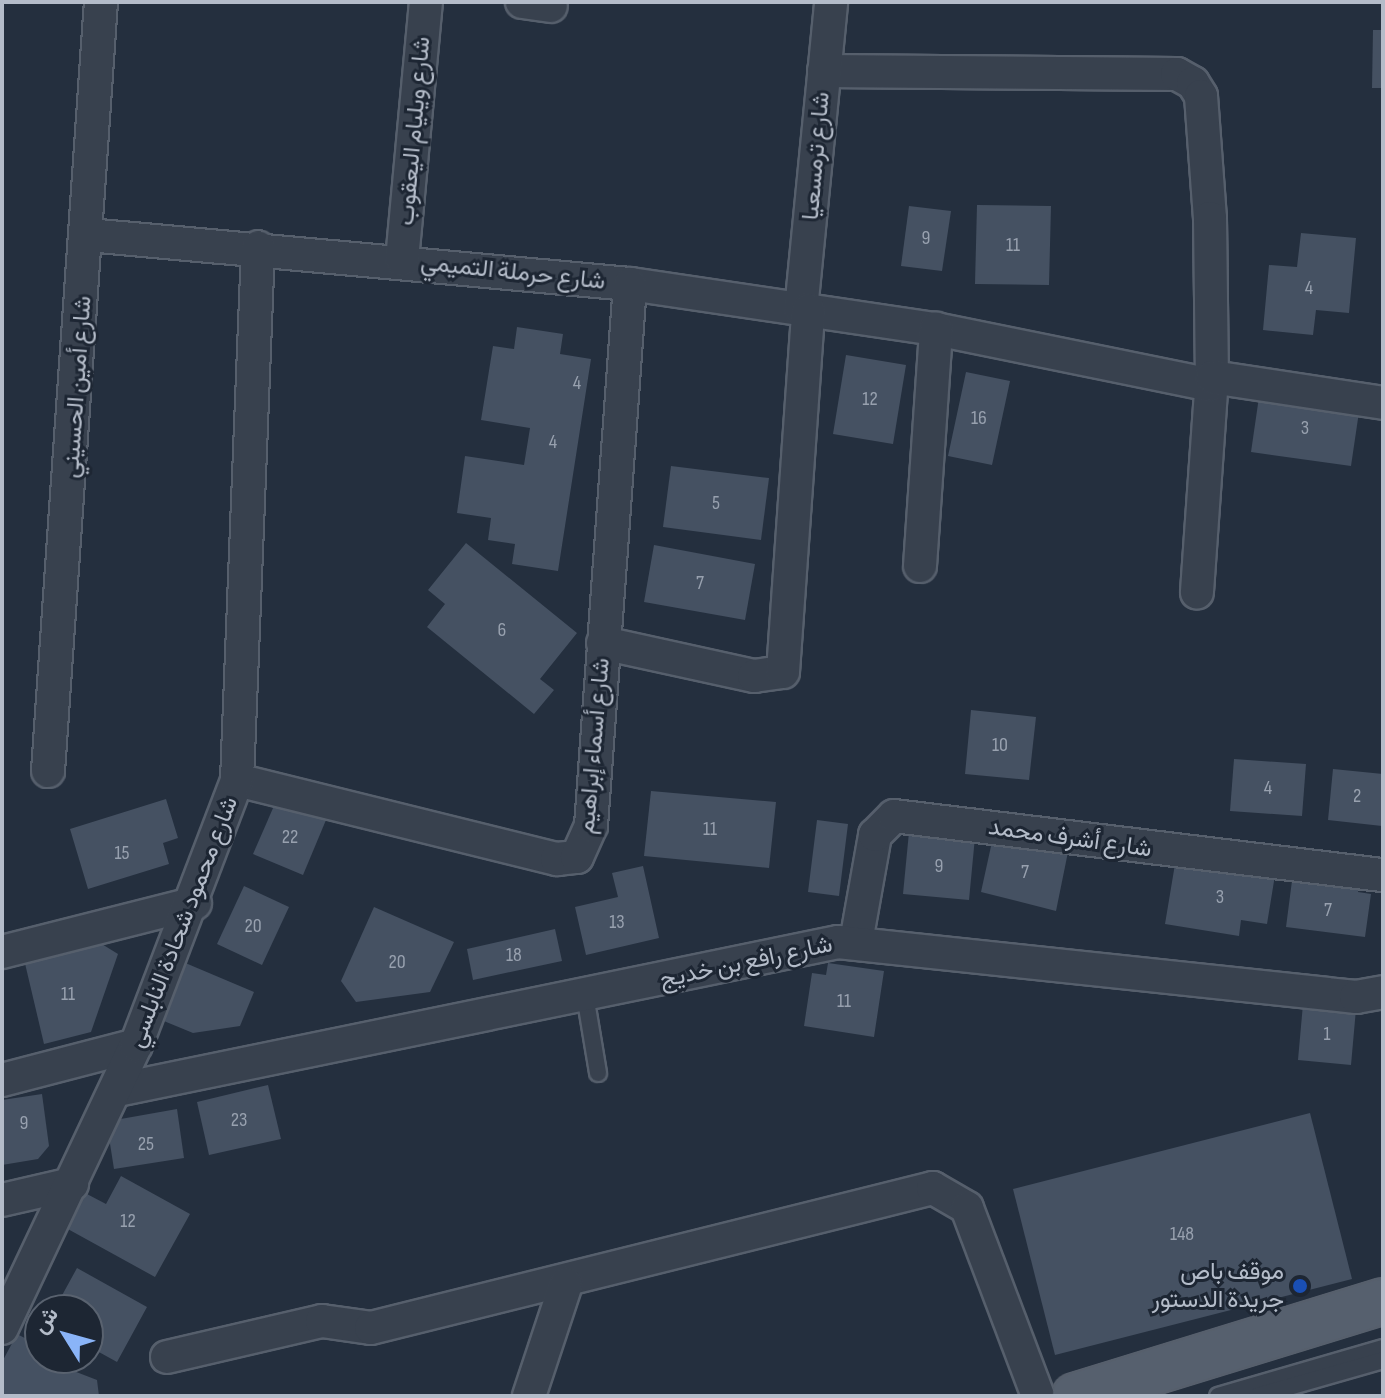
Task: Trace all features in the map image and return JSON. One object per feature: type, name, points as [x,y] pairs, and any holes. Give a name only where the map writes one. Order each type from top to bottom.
[{"type":"main road","points":[[1075,1396],[1383,1301]]},
{"type":"street","name":"شارع أمين الحسيني","points":[[48,771],[88,235],[101,2]]},
{"type":"street","name":"شارع ويليام اليعقوب","points":[[402,260],[426,2]]},
{"type":"street","name":"شارع ترمسعيا","points":[[603,643],[754,676],[783,672],[805,310],[831,2]]},
{"type":"street","points":[[824,71],[1177,74],[1193,83],[1201,96],[1210,218],[1212,381],[1197,592]]},
{"type":"street","name":"شارع حرملة التميمي","points":[[88,235],[402,260],[630,284],[936,329],[1212,381],[1383,403]]},
{"type":"street","name":"شارع محمود شحادة النابلسي","points":[[2,1328],[117,1090],[195,903],[237,780],[258,247]]},
{"type":"street","name":"شارع أسماء إبراهيم","points":[[237,780],[557,859],[577,857],[591,826],[630,284]]},
{"type":"street","points":[[920,566],[936,329]]},
{"type":"street","name":"شارع أشرف محمد","points":[[856,942],[875,835],[894,816],[1383,875]]},
{"type":"street","points":[[2,952],[195,903]]},
{"type":"street","name":"شارع رافع بن خديج","points":[[117,1090],[856,942],[1356,997],[1383,992]]},
{"type":"street","points":[[2,1080],[136,1045]]},
{"type":"street","points":[[2,1200],[72,1184]]},
{"type":"street","points":[[167,1357],[322,1321],[371,1328],[566,1284],[919,1188],[946,1191],[973,1220],[1002,1315],[1038,1396]]},
{"type":"street","points":[[529,1396],[566,1284]]},
{"type":"lane","points":[[585,995],[598,1073]]},
{"type":"lane","points":[[1218,1396],[1383,1348]]},
{"type":"lane","points":[[1257,1396],[1383,1360]]},
{"type":"building","points":[[1373,30],[1383,30],[1383,88],[1372,88]]},
{"type":"building","points":[[977,205],[1051,206],[1049,285],[975,284]]},
{"type":"building","points":[[909,206],[951,211],[942,271],[901,266]]},
{"type":"building","points":[[1301,233],[1356,238],[1349,313],[1316,310],[1313,335],[1263,330],[1269,265],[1297,267]]},
{"type":"building","points":[[517,327],[563,334],[560,354],[591,359],[558,571],[512,564],[515,544],[488,540],[491,518],[457,513],[465,456],[524,465],[530,428],[481,420],[493,346],[514,349]]},
{"type":"building","points":[[846,355],[906,365],[893,444],[833,434]]},
{"type":"building","points":[[966,372],[1010,381],[992,465],[948,456]]},
{"type":"building","points":[[1260,390],[1360,405],[1351,466],[1251,452]]},
{"type":"building","points":[[671,466],[769,478],[761,540],[663,527]]},
{"type":"building","points":[[466,543],[577,633],[540,679],[554,690],[534,714],[427,627],[445,604],[428,590]]},
{"type":"building","points":[[654,545],[755,564],[745,620],[644,602]]},
{"type":"building","points":[[971,710],[1036,717],[1029,780],[965,774]]},
{"type":"building","points":[[1234,759],[1306,764],[1302,816],[1230,811]]},
{"type":"building","points":[[1333,769],[1383,774],[1382,826],[1328,820]]},
{"type":"building","points":[[651,791],[776,802],[769,868],[644,856]]},
{"type":"building","points":[[166,799],[178,838],[163,843],[169,864],[88,889],[70,829]]},
{"type":"building","points":[[277,799],[326,820],[303,875],[253,854]]},
{"type":"building","points":[[817,820],[848,824],[839,896],[808,892]]},
{"type":"building","points":[[909,832],[975,837],[969,900],[903,894]]},
{"type":"building","points":[[993,837],[1068,852],[1056,911],[981,892]]},
{"type":"building","points":[[1176,858],[1275,875],[1267,924],[1241,920],[1239,936],[1165,924]]},
{"type":"building","points":[[643,866],[659,938],[586,955],[575,907],[618,897],[612,873]]},
{"type":"building","points":[[1293,873],[1359,882],[1358,892],[1371,894],[1365,937],[1286,927]]},
{"type":"building","points":[[244,886],[289,907],[262,965],[217,944]]},
{"type":"building","points":[[374,907],[454,942],[430,992],[356,1002],[341,981]]},
{"type":"building","points":[[555,929],[562,961],[473,980],[467,949]]},
{"type":"building","points":[[92,938],[118,954],[91,1032],[44,1044],[23,955]]},
{"type":"building","points":[[183,962],[254,992],[240,1026],[193,1033],[159,1019]]},
{"type":"building","points":[[828,963],[884,971],[874,1037],[804,1026],[812,973],[826,975]]},
{"type":"building","points":[[1303,1004],[1356,1009],[1351,1065],[1298,1060]]},
{"type":"building","points":[[268,1085],[281,1139],[209,1155],[197,1102]]},
{"type":"building","points":[[42,1094],[49,1146],[38,1159],[2,1165],[2,1100]]},
{"type":"building","points":[[177,1109],[184,1158],[114,1169],[108,1131],[115,1120]]},
{"type":"building","points":[[1310,1113],[1352,1279],[1055,1355],[1013,1189]]},
{"type":"building","points":[[121,1176],[190,1214],[155,1277],[66,1228],[85,1193],[106,1204]]},
{"type":"building","points":[[77,1268],[147,1307],[117,1362],[104,1355],[104,1294],[63,1294]]},
{"type":"building","points":[[17,1334],[24,1338],[24,1374],[81,1374],[97,1380],[99,1396],[2,1396],[2,1362]]},
{"type":"place","name":"موقف باص جريدة الدستور","points":[[1300,1286]]}]
